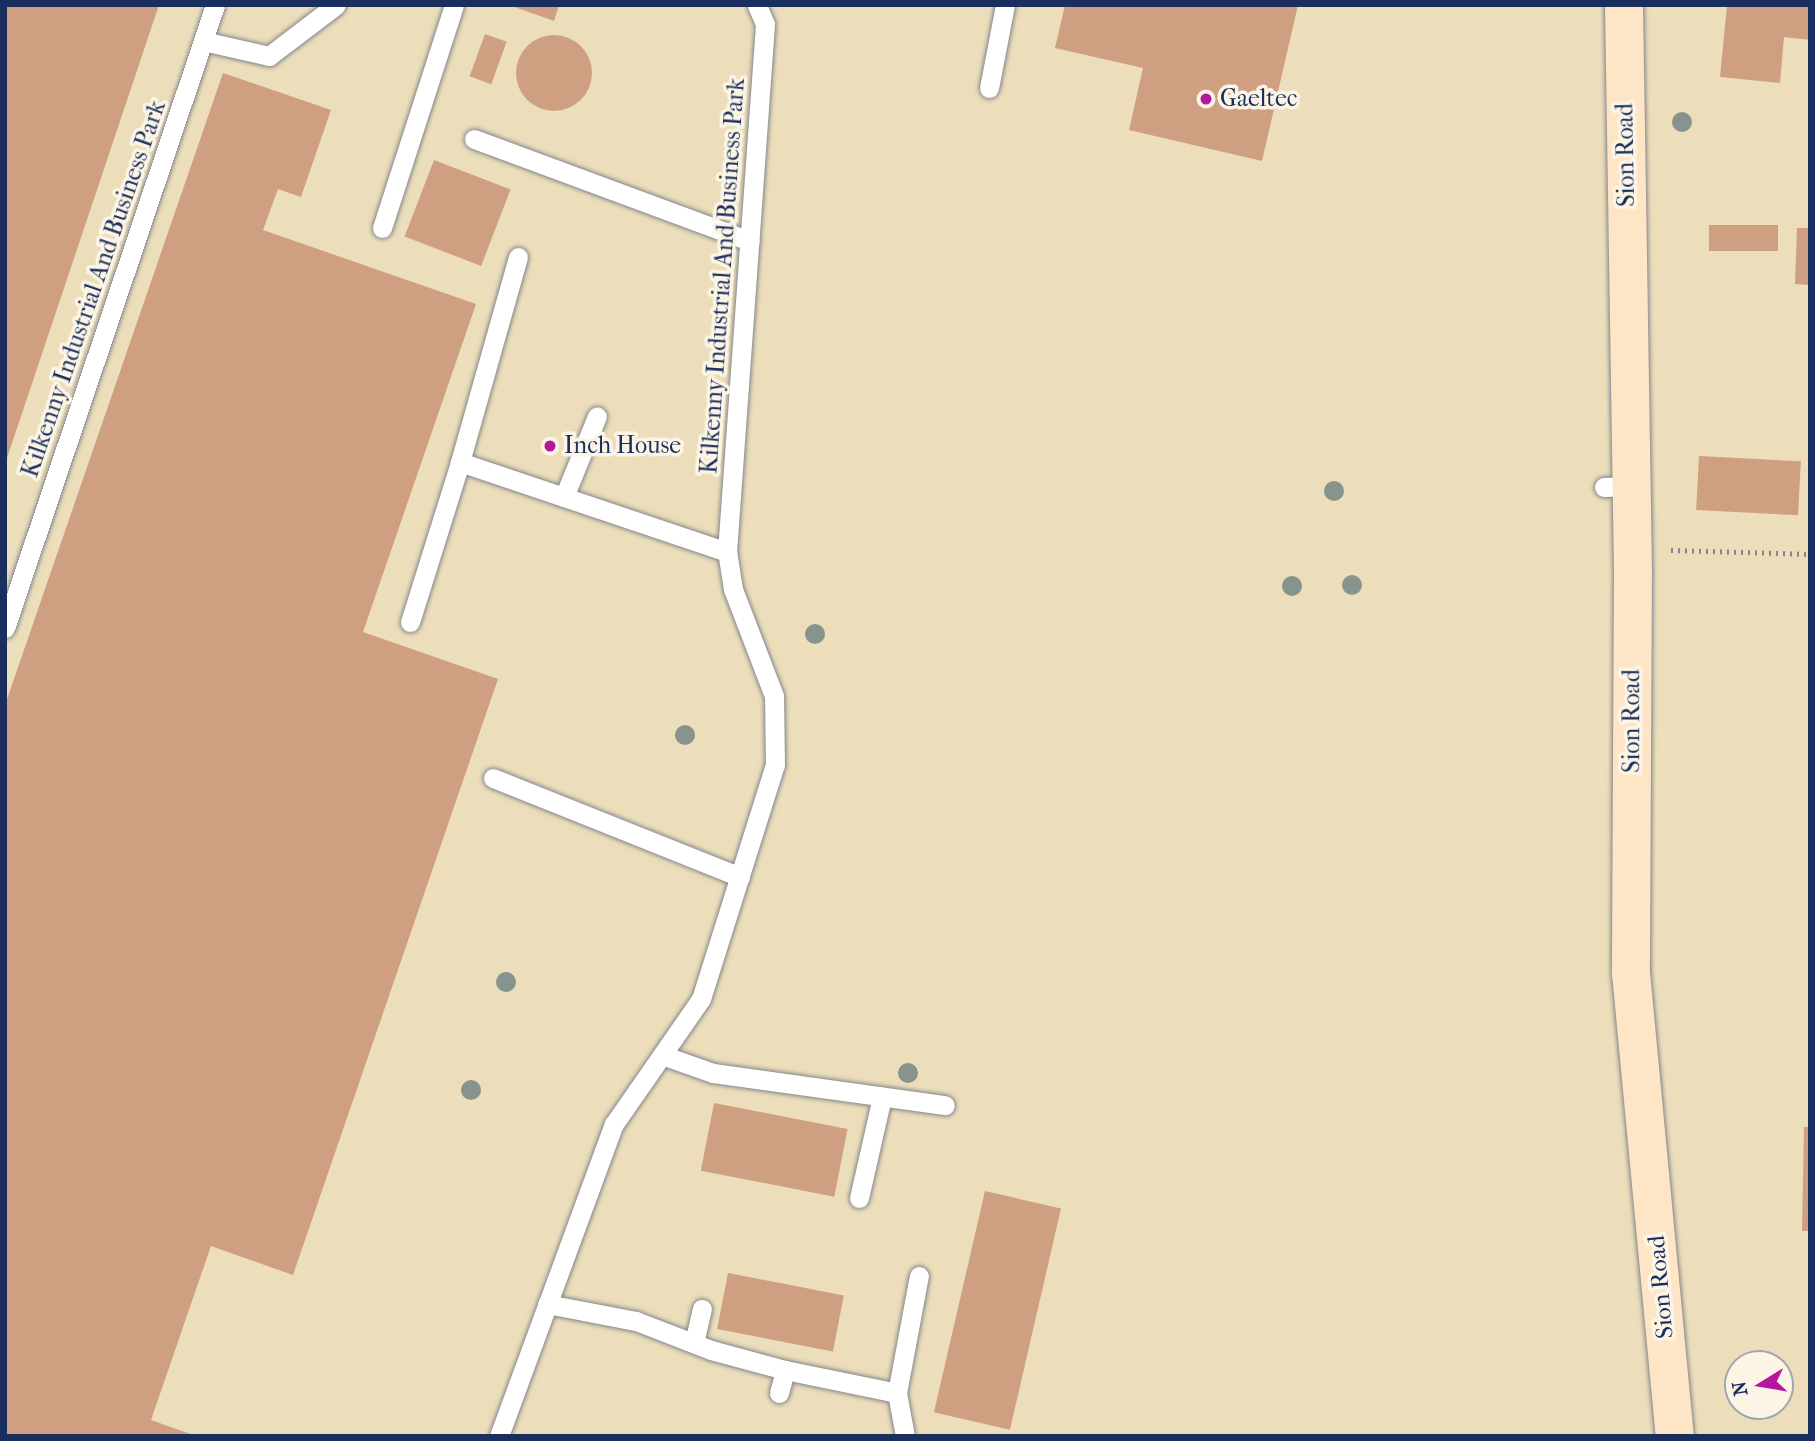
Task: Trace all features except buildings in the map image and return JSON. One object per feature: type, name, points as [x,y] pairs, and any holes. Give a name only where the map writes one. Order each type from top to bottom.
[{"type":"street","name":"Sion Road","points":[[1624,5],[1618,487],[1632,548],[1631,974],[1675,1436]]},
{"type":"lane","name":"Kilkenny Industrial And Business Park","points":[[5,628],[215,5]]},
{"type":"lane","points":[[203,41],[269,56],[336,5]]},
{"type":"lane","points":[[382,228],[454,5]]},
{"type":"lane","name":"Kilkenny Industrial And Business Park","points":[[499,1436],[614,1124],[701,999],[775,765],[775,696],[733,589],[727,552],[765,24],[757,5]]},
{"type":"lane","points":[[989,88],[1004,5]]},
{"type":"lane","points":[[474,139],[750,241]]},
{"type":"lane","points":[[410,622],[460,462],[518,257]]},
{"type":"lane","points":[[564,497],[597,416]]},
{"type":"lane","points":[[460,462],[727,552]]},
{"type":"lane","points":[[493,778],[740,877]]},
{"type":"lane","points":[[662,1055],[713,1073],[945,1105]]},
{"type":"lane","points":[[859,1198],[882,1097]]},
{"type":"lane","points":[[905,1436],[897,1393],[919,1276]]},
{"type":"lane","points":[[547,1304],[636,1321],[694,1343],[785,1370],[897,1393]]},
{"type":"lane","points":[[694,1343],[702,1309]]},
{"type":"lane","points":[[779,1393],[785,1370]]},
{"type":"path","points":[[1632,548],[1810,554]]},
{"type":"place","name":"Gaeltec","points":[[1206,99]]},
{"type":"place","name":"Inch House","points":[[550,446]]}]
